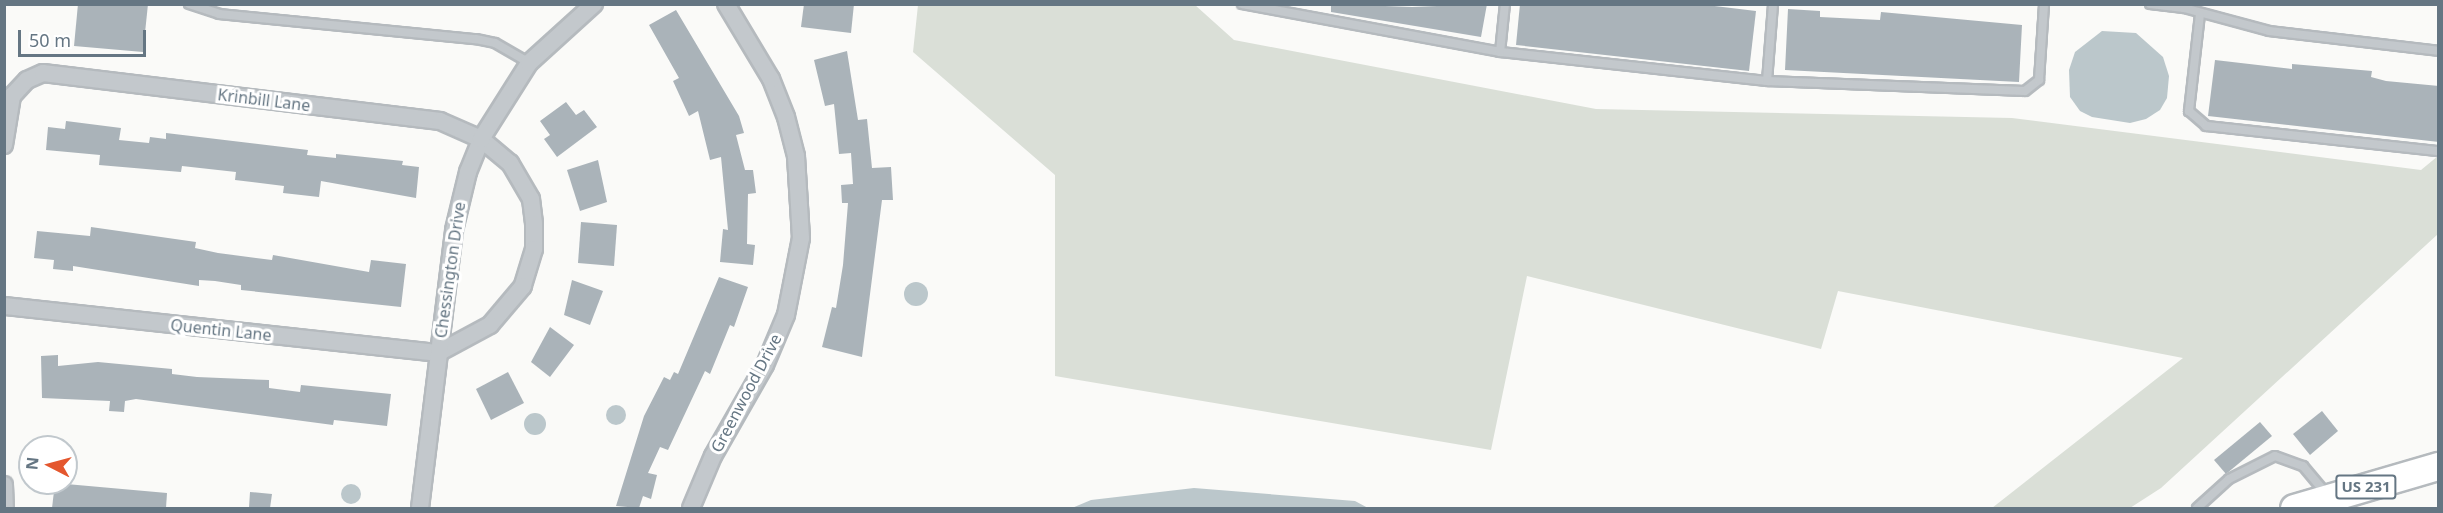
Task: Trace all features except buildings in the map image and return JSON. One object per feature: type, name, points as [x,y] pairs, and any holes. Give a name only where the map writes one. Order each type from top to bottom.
[{"type":"main road","name":"US 231","points":[[2294,508],[2439,466]]},
{"type":"street","name":"Greenwood Drive","points":[[691,508],[786,315],[801,238],[796,156],[786,117],[771,79],[726,4]]},
{"type":"street","name":"Chessington Drive","points":[[420,508],[438,353],[460,200],[481,138],[529,63],[590,6]]},
{"type":"street","name":"Krinbill Lane","points":[[4,145],[12,96],[27,80],[43,73],[440,121],[481,138],[510,163],[531,200],[530,268],[523,286],[490,325],[438,353]]},
{"type":"street","name":"Quentin Lane","points":[[4,306],[438,353]]},
{"type":"street","points":[[4,485],[5,508]]},
{"type":"lane","points":[[189,4],[219,14],[476,39],[495,43],[529,63]]},
{"type":"lane","points":[[1242,4],[1500,52],[1767,81],[2025,91],[2039,80],[2044,4]]},
{"type":"lane","points":[[1500,52],[1505,4]]},
{"type":"lane","points":[[1767,81],[1773,4]]},
{"type":"lane","points":[[2150,4],[2269,31],[2439,51]]},
{"type":"lane","points":[[2200,14],[2189,111],[2206,126],[2439,151]]},
{"type":"lane","points":[[2197,508],[2229,480],[2275,456],[2303,466],[2330,498]]},
{"type":"shaded area","points":[[918,5],[1195,5],[1234,40],[1596,109],[2012,118],[2421,170],[2438,156],[2438,234],[2161,488],[2130,508],[1992,508],[2183,358],[1838,291],[1821,349],[1527,276],[1491,450],[1055,376],[1055,175],[913,52]]},
{"type":"shaded area","points":[[2102,31],[2136,33],[2163,57],[2169,76],[2167,98],[2160,110],[2146,119],[2130,123],[2092,117],[2080,111],[2070,97],[2069,70],[2075,52]]},
{"type":"shaded area","points":[[916,282],[921,283],[927,289],[927,299],[921,305],[916,306],[911,305],[905,299],[904,294],[905,289],[911,283]]},
{"type":"shaded area","points":[[612,405],[620,405],[626,411],[626,419],[620,425],[612,425],[606,419],[606,411]]},
{"type":"shaded area","points":[[535,413],[543,416],[546,424],[543,432],[535,435],[527,432],[524,424],[527,416]]},
{"type":"shaded area","points":[[351,484],[358,487],[361,494],[358,501],[351,504],[344,501],[341,494],[344,487]]},
{"type":"shaded area","points":[[1194,488],[1355,501],[1368,508],[1072,508],[1091,500]]}]
